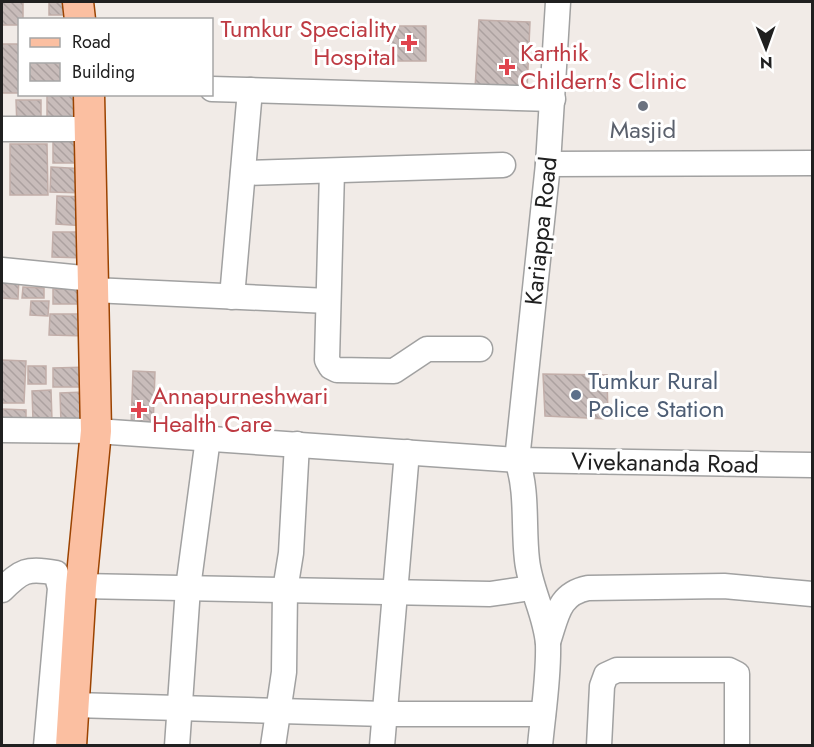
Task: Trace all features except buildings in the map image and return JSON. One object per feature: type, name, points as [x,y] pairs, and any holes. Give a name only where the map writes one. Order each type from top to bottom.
[{"type":"main road","points":[[78,2],[80,18]]},
{"type":"main road","points":[[70,746],[81,586],[96,431],[89,96]]},
{"type":"street","name":"Kariappa Road","points":[[517,460],[549,164],[558,2]]},
{"type":"street","points":[[213,89],[553,99]]},
{"type":"street","points":[[232,297],[250,90]]},
{"type":"street","points":[[2,129],[90,129]]},
{"type":"street","points":[[549,164],[813,163]]},
{"type":"street","points":[[243,173],[503,165]]},
{"type":"street","points":[[332,171],[327,360],[331,367],[337,370],[394,371],[427,348],[480,349]]},
{"type":"street","points":[[2,270],[93,285],[232,297],[328,301]]},
{"type":"street","name":"Vivekananda Road","points":[[2,430],[96,431],[517,460],[813,465]]},
{"type":"street","points":[[177,746],[188,588],[208,438]]},
{"type":"street","points":[[273,746],[284,672],[285,590],[291,553],[297,444]]},
{"type":"street","points":[[382,746],[397,592],[407,452]]},
{"type":"street","points":[[517,460],[524,480],[526,559],[531,588],[542,613],[548,644],[540,746]]},
{"type":"street","points":[[2,590],[19,573],[42,570],[56,573],[60,588],[46,746]]},
{"type":"street","points":[[81,586],[490,594],[531,588]]},
{"type":"street","points":[[548,644],[564,599],[573,591],[588,588],[724,586],[813,594]]},
{"type":"street","points":[[599,746],[602,686],[606,675],[617,670],[729,670],[737,674],[737,746]]},
{"type":"street","points":[[74,705],[385,714],[543,714]]},
{"type":"place","name":"Tumkur Speciality Hospital","points":[[409,43]]},
{"type":"place","name":"Karthik Childern's Clinic","points":[[507,67]]},
{"type":"place","name":"Masjid","points":[[643,106]]},
{"type":"place","name":"Tumkur Rural Police Station","points":[[576,395]]},
{"type":"place","name":"Annapurneshwari Health Care","points":[[139,410]]}]
